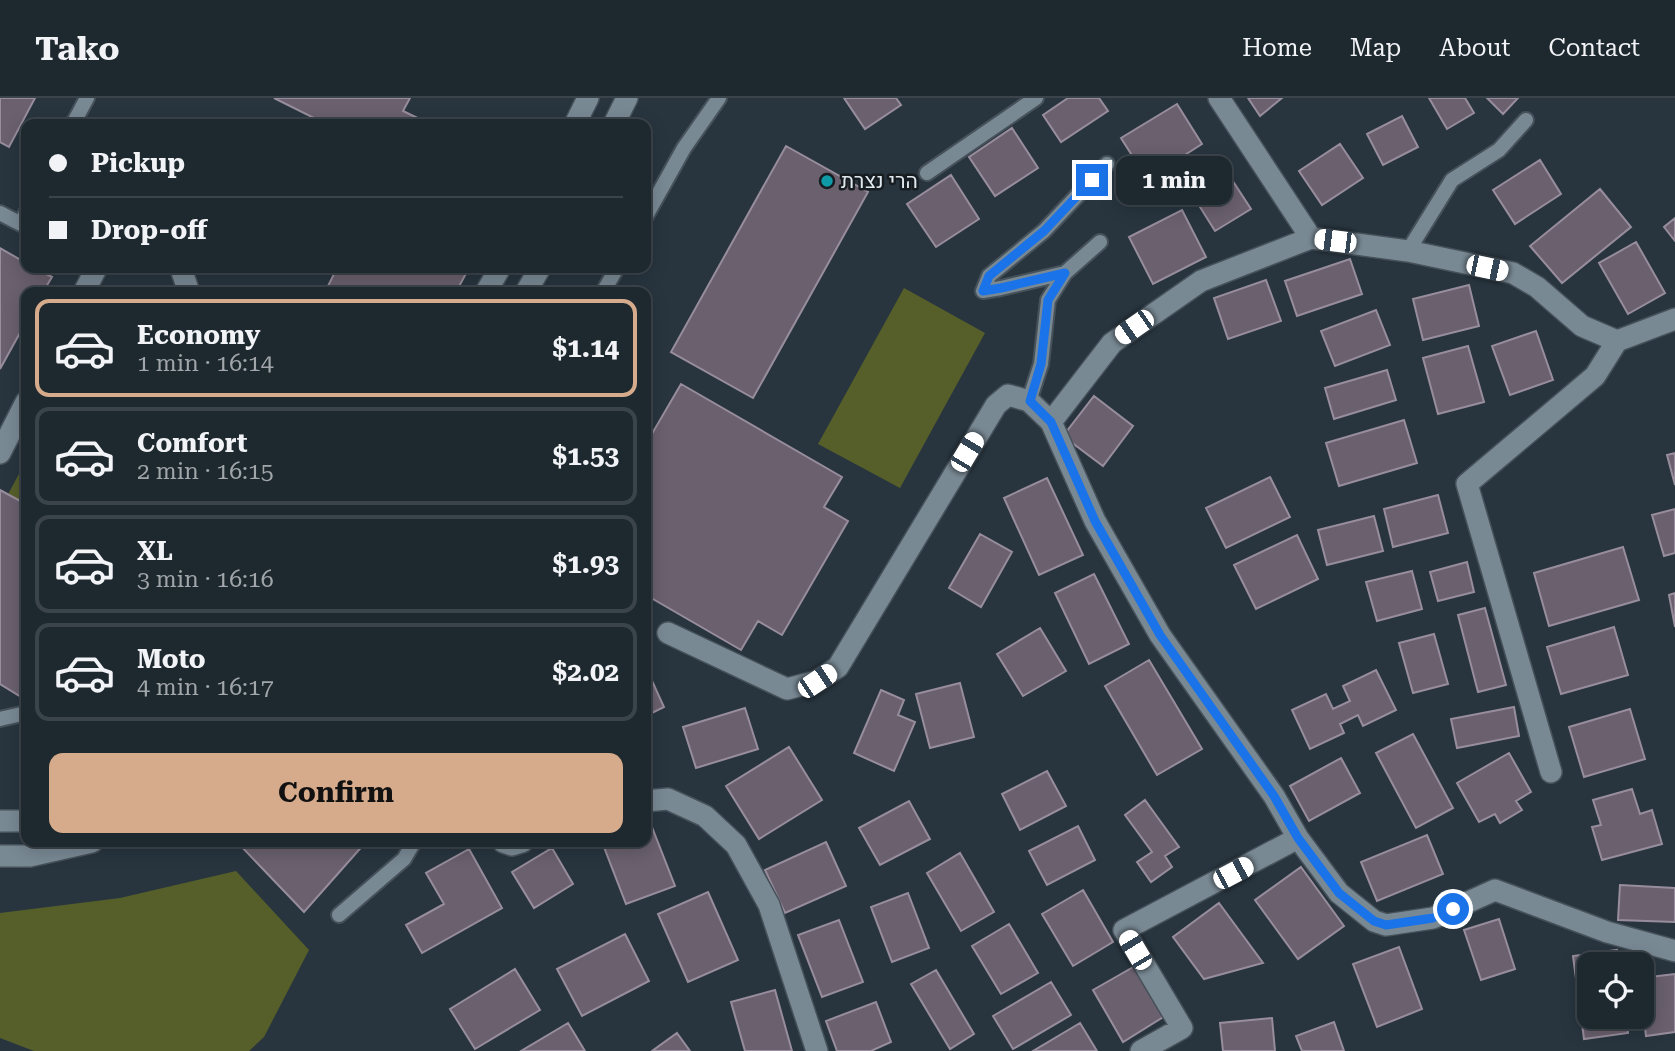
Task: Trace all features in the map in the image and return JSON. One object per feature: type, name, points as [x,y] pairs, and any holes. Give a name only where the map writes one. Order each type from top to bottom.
[{"type":"street","points":[[578,119],[588,98]]},
{"type":"street","points":[[616,119],[627,98]]},
{"type":"street","points":[[1219,98],[1311,238]]},
{"type":"street","points":[[1051,422],[1112,343],[1201,281],[1311,238],[1408,251],[1513,273],[1537,287],[1583,326],[1617,341]]},
{"type":"street","points":[[1550,772],[1466,484],[1595,376],[1617,341],[1675,319]]},
{"type":"street","points":[[668,633],[787,689],[817,681],[838,667],[996,405],[1008,395],[1030,401],[1051,422],[1095,521],[1160,635],[1274,796],[1298,838],[1339,893],[1374,921],[1386,925],[1433,918],[1494,890],[1607,932],[1675,951]]},
{"type":"street","points":[[0,453],[21,412]]},
{"type":"street","points":[[651,801],[668,799],[705,816],[736,845],[769,905],[817,1051]]},
{"type":"street","points":[[0,821],[21,821]]},
{"type":"street","points":[[1141,1051],[1182,1028],[1124,930],[1298,838]]},
{"type":"street","points":[[0,856],[30,856],[70,847]]},
{"type":"lane","points":[[76,119],[87,98]]},
{"type":"lane","points":[[651,207],[684,148],[719,98]]},
{"type":"lane","points":[[927,173],[1035,98]]},
{"type":"lane","points":[[1408,251],[1452,180],[1499,150],[1526,120]]},
{"type":"lane","points":[[1065,273],[983,291],[989,276],[1044,231],[1107,164]]},
{"type":"lane","points":[[0,213],[21,224]]},
{"type":"lane","points":[[1030,401],[1041,364],[1048,300],[1065,273],[1100,242]]},
{"type":"lane","points":[[0,719],[21,714]]},
{"type":"lane","points":[[339,915],[404,859],[411,847]]},
{"type":"green space","points":[[904,288],[985,333],[900,488],[818,444]]},
{"type":"green space","points":[[21,470],[21,506],[6,498]]},
{"type":"green space","points":[[236,871],[309,950],[264,1037],[249,1051],[34,1051],[0,1038],[0,913],[120,898]]},
{"type":"building","points":[[0,98],[35,98],[24,119],[21,119],[21,124],[9,147],[0,142]]},
{"type":"building","points":[[274,98],[410,98],[403,111],[420,119],[316,119]]},
{"type":"building","points":[[844,98],[896,98],[901,105],[865,129]]},
{"type":"building","points":[[1068,98],[1099,98],[1108,111],[1061,142],[1043,115]]},
{"type":"building","points":[[1248,98],[1282,98],[1260,116]]},
{"type":"building","points":[[1429,98],[1465,98],[1474,113],[1447,129]]},
{"type":"building","points":[[1487,98],[1518,98],[1503,114]]},
{"type":"building","points":[[1177,104],[1202,144],[1147,179],[1121,138]]},
{"type":"building","points":[[1402,116],[1418,147],[1383,165],[1367,134]]},
{"type":"building","points":[[1012,128],[1038,168],[995,196],[969,157]]},
{"type":"building","points":[[1340,144],[1363,178],[1322,205],[1299,171]]},
{"type":"building","points":[[786,146],[868,192],[753,398],[671,352]]},
{"type":"building","points":[[1540,160],[1561,194],[1515,224],[1493,190]]},
{"type":"building","points":[[1225,169],[1251,209],[1215,231],[1190,191]]},
{"type":"building","points":[[951,175],[979,219],[936,247],[907,204]]},
{"type":"building","points":[[1600,189],[1631,227],[1562,283],[1530,246]]},
{"type":"building","points":[[1182,210],[1206,257],[1153,284],[1129,237]]},
{"type":"building","points":[[1675,218],[1675,241],[1664,227]]},
{"type":"building","points":[[1636,242],[1665,293],[1628,314],[1599,263]]},
{"type":"building","points":[[0,248],[21,260],[21,273],[44,273],[52,277],[46,287],[21,287],[21,331],[0,369]]},
{"type":"building","points":[[1350,259],[1362,294],[1297,316],[1285,281]]},
{"type":"building","points":[[334,273],[466,273],[459,287],[328,287]]},
{"type":"building","points":[[1266,280],[1281,321],[1228,339],[1214,298]]},
{"type":"building","points":[[1469,285],[1479,326],[1423,340],[1413,299]]},
{"type":"building","points":[[1376,310],[1390,345],[1335,366],[1321,331]]},
{"type":"building","points":[[1536,331],[1553,380],[1510,395],[1492,346]]},
{"type":"building","points":[[1468,346],[1484,402],[1438,414],[1423,358]]},
{"type":"building","points":[[1387,370],[1396,400],[1334,419],[1325,388]]},
{"type":"building","points":[[681,384],[842,477],[824,507],[848,521],[782,635],[758,621],[741,650],[651,598],[651,435]]},
{"type":"building","points":[[1094,396],[1133,426],[1103,466],[1063,436]]},
{"type":"building","points":[[1404,420],[1417,463],[1339,486],[1326,443]]},
{"type":"building","points":[[1675,453],[1675,485],[1667,455]]},
{"type":"building","points":[[1270,477],[1290,517],[1226,548],[1206,508]]},
{"type":"building","points":[[1047,478],[1083,555],[1039,575],[1004,498]]},
{"type":"building","points":[[0,490],[21,501],[21,697],[0,684]]},
{"type":"building","points":[[1438,495],[1448,533],[1393,547],[1384,509]]},
{"type":"building","points":[[1675,509],[1675,553],[1664,556],[1652,515]]},
{"type":"building","points":[[1374,516],[1383,551],[1327,565],[1318,530]]},
{"type":"building","points":[[980,534],[1012,552],[981,607],[949,588]]},
{"type":"building","points":[[1297,535],[1318,579],[1256,609],[1234,565]]},
{"type":"building","points":[[1623,547],[1639,600],[1549,626],[1534,573]]},
{"type":"building","points":[[1467,562],[1474,592],[1438,601],[1430,572]]},
{"type":"building","points":[[1412,571],[1422,609],[1377,621],[1366,582]]},
{"type":"building","points":[[1094,574],[1129,644],[1089,664],[1055,593]]},
{"type":"building","points":[[1675,593],[1675,627],[1669,595]]},
{"type":"building","points":[[1485,608],[1506,685],[1478,692],[1458,615]]},
{"type":"building","points":[[1614,627],[1628,675],[1561,694],[1547,647]]},
{"type":"building","points":[[1040,628],[1066,671],[1023,696],[997,654]]},
{"type":"building","points":[[1434,634],[1448,684],[1413,693],[1399,643]]},
{"type":"building","points":[[1149,660],[1202,749],[1157,775],[1105,686]]},
{"type":"building","points":[[1376,670],[1396,710],[1363,726],[1358,715],[1340,724],[1344,733],[1310,749],[1292,710],[1326,694],[1333,709],[1350,701],[1343,686]]},
{"type":"building","points":[[651,679],[664,707],[651,714]]},
{"type":"building","points":[[960,683],[974,737],[930,748],[916,694]]},
{"type":"building","points":[[881,690],[904,700],[898,715],[915,722],[894,771],[854,753]]},
{"type":"building","points":[[1514,707],[1519,736],[1457,748],[1451,719]]},
{"type":"building","points":[[745,708],[758,749],[696,768],[683,727]]},
{"type":"building","points":[[1630,709],[1645,759],[1584,777],[1569,727]]},
{"type":"building","points":[[1413,734],[1453,808],[1416,828],[1376,753]]},
{"type":"building","points":[[789,747],[822,800],[759,839],[726,786]]},
{"type":"building","points":[[1509,753],[1531,792],[1516,801],[1522,810],[1500,823],[1495,814],[1479,822],[1457,783]]},
{"type":"building","points":[[1341,758],[1360,793],[1309,821],[1290,786]]},
{"type":"building","points":[[1047,771],[1066,806],[1020,830],[1002,794]]},
{"type":"building","points":[[1632,789],[1640,814],[1652,810],[1662,844],[1602,860],[1592,827],[1601,825],[1593,800]]},
{"type":"building","points":[[1145,800],[1179,847],[1165,856],[1172,867],[1151,882],[1137,862],[1152,852],[1125,815]]},
{"type":"building","points":[[909,801],[930,839],[880,865],[859,828]]},
{"type":"building","points":[[651,825],[675,886],[626,904],[604,847],[651,847]]},
{"type":"building","points":[[1078,826],[1095,860],[1047,885],[1029,851]]},
{"type":"building","points":[[1427,835],[1443,874],[1377,901],[1361,862]]},
{"type":"building","points":[[826,842],[846,886],[785,913],[765,870]]},
{"type":"building","points":[[242,847],[362,847],[304,912]]},
{"type":"building","points":[[552,848],[573,884],[534,908],[512,872]]},
{"type":"building","points":[[469,849],[502,908],[422,953],[406,925],[444,904],[426,873]]},
{"type":"building","points":[[960,853],[994,912],[961,931],[927,873]]},
{"type":"building","points":[[1301,867],[1344,926],[1298,959],[1255,900]]},
{"type":"building","points":[[1620,885],[1675,888],[1675,922],[1618,920]]},
{"type":"building","points":[[1083,890],[1113,942],[1073,966],[1042,914]]},
{"type":"building","points":[[708,892],[738,960],[688,982],[658,914]]},
{"type":"building","points":[[908,893],[929,948],[892,962],[871,907]]},
{"type":"building","points":[[1219,903],[1263,963],[1204,979],[1173,937]]},
{"type":"building","points":[[1499,919],[1515,969],[1481,980],[1464,930]]},
{"type":"building","points":[[839,920],[863,982],[822,997],[798,935]]},
{"type":"building","points":[[1009,924],[1038,973],[1001,994],[972,946]]},
{"type":"building","points":[[625,934],[649,981],[582,1016],[557,969]]},
{"type":"building","points":[[1399,947],[1422,1009],[1377,1027],[1353,964]]},
{"type":"building","points":[[1577,955],[1577,986],[1573,956]]},
{"type":"building","points":[[1135,966],[1165,1016],[1123,1042],[1093,990]]},
{"type":"building","points":[[515,969],[540,1010],[475,1049],[450,1009]]},
{"type":"building","points":[[936,970],[974,1034],[950,1049],[911,984]]},
{"type":"building","points":[[1675,974],[1675,1032],[1646,1036],[1645,1029],[1654,1029],[1654,977]]},
{"type":"building","points":[[1051,982],[1071,1015],[1013,1049],[993,1016]]},
{"type":"building","points":[[775,990],[792,1051],[745,1051],[731,1002]]},
{"type":"building","points":[[876,1002],[891,1042],[871,1051],[837,1051],[826,1021]]},
{"type":"building","points":[[1272,1018],[1275,1051],[1223,1051],[1220,1023]]},
{"type":"building","points":[[1334,1022],[1344,1051],[1302,1051],[1296,1036]]},
{"type":"building","points":[[568,1023],[585,1051],[521,1051]]},
{"type":"building","points":[[1080,1023],[1097,1051],[1033,1051]]},
{"type":"building","points":[[1583,1029],[1628,1029],[1628,1033],[1584,1039]]},
{"type":"building","points":[[677,1033],[690,1051],[652,1051]]},
{"type":"place","name":"הרי נצרת","points":[[827,181]]},
{"type":"route","points":[[1092,180],[1044,231],[989,276],[983,291],[1065,273],[1048,300],[1041,364],[1030,401],[1051,422],[1095,521],[1160,635],[1274,796],[1298,838],[1339,893],[1374,921],[1386,925],[1433,918],[1453,909]]}]
